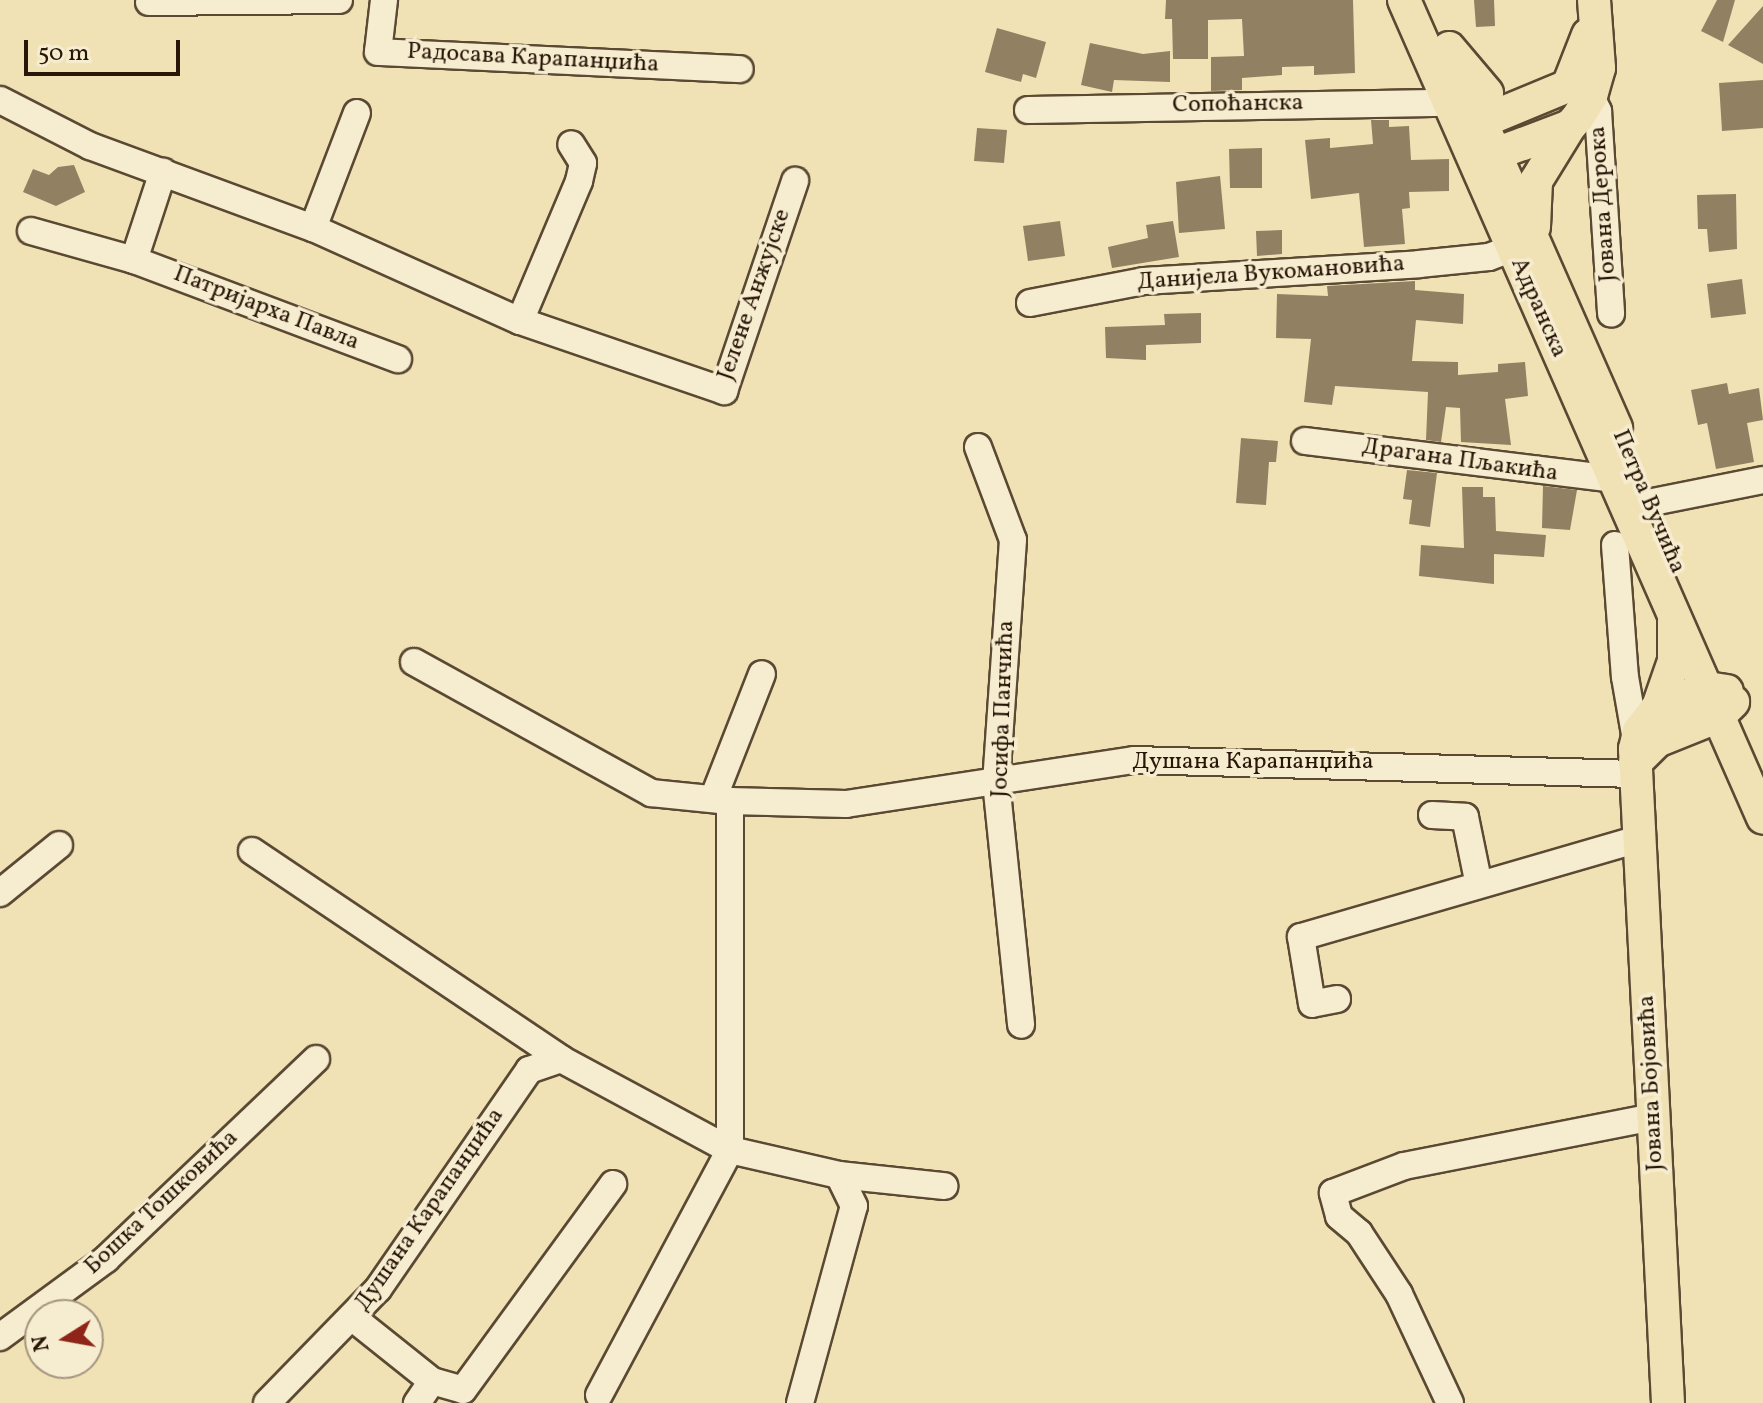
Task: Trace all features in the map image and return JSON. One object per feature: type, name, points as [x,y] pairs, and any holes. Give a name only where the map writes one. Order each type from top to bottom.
[{"type":"main road","name":"Адранска","points":[[1404,0],[1449,103],[1477,141]]},
{"type":"main road","name":"Адранска","points":[[1428,0],[1449,48],[1477,141],[1523,243],[1615,479],[1675,614]]},
{"type":"main road","name":"Јована Дерока","points":[[1477,141],[1570,126],[1591,96],[1599,68],[1594,0]]},
{"type":"main road","name":"Јована Дерока","points":[[1477,141],[1528,104],[1558,94],[1575,75],[1594,0]]},
{"type":"main road","points":[[1449,48],[1482,89],[1506,101],[1528,104]]},
{"type":"main road","points":[[1523,243],[1536,181],[1570,126]]},
{"type":"main road","name":"Петра Вучића","points":[[1523,243],[1648,503],[1722,699],[1756,775],[1763,818]]},
{"type":"main road","points":[[1646,744],[1674,661],[1675,614]]},
{"type":"main road","name":"Петра Вучића","points":[[1675,614],[1722,699]]},
{"type":"main road","points":[[1646,744],[1722,699]]},
{"type":"main road","points":[[1646,744],[1710,740],[1756,775]]},
{"type":"main road","name":"Јована Бојовића","points":[[1646,744],[1639,839],[1668,1403]]},
{"type":"street","points":[[149,2],[339,0]]},
{"type":"street","name":"Радосава Карапанџића","points":[[384,0],[378,52],[740,69]]},
{"type":"street","name":"Јована Дерока","points":[[1591,96],[1598,111],[1611,314]]},
{"type":"street","name":"Јелене Анжујске","points":[[0,100],[90,146],[313,228],[520,321],[724,391],[795,181]]},
{"type":"street","name":"Сопоћанска","points":[[1028,110],[1449,103]]},
{"type":"street","points":[[313,228],[357,113]]},
{"type":"street","points":[[520,321],[579,181],[583,163],[571,144]]},
{"type":"street","points":[[134,260],[163,172]]},
{"type":"street","name":"Патријарха Павла","points":[[31,231],[134,260],[398,359]]},
{"type":"street","name":"Данијела Вукомановића","points":[[1030,303],[1144,281],[1489,257],[1523,243]]},
{"type":"street","name":"Драгана Пљакића","points":[[1305,441],[1615,479]]},
{"type":"street","name":"Јосифа Панчића","points":[[978,447],[1013,540],[996,782],[1021,1025]]},
{"type":"street","points":[[1648,503],[1763,480]]},
{"type":"street","points":[[1615,545],[1625,677],[1646,744]]},
{"type":"street","name":"Душана Карапанџића","points":[[414,662],[651,793],[721,800],[846,804],[1134,760],[1646,744]]},
{"type":"street","points":[[599,1395],[730,1150],[721,800],[762,674]]},
{"type":"street","points":[[1432,815],[1465,817],[1479,885]]},
{"type":"street","points":[[1337,999],[1312,1004],[1301,937],[1639,839]]},
{"type":"street","points":[[0,893],[59,845]]},
{"type":"street","points":[[252,851],[561,1059],[730,1150],[839,1175],[944,1186]]},
{"type":"street","name":"Бошка Тошковића","points":[[0,1337],[106,1259],[316,1059]]},
{"type":"street","name":"Душана Карапанџића","points":[[267,1403],[353,1318],[529,1070],[561,1059]]},
{"type":"street","points":[[1450,1403],[1399,1294],[1359,1233],[1339,1216],[1333,1193],[1404,1166],[1653,1117]]},
{"type":"street","points":[[800,1403],[854,1206],[839,1175]]},
{"type":"street","points":[[353,1318],[432,1381],[463,1390],[613,1184]]},
{"type":"street","points":[[417,1403],[432,1381]]},
{"type":"building","points":[[1166,0],[1353,0],[1355,73],[1314,75],[1314,66],[1282,67],[1282,75],[1242,78],[1242,90],[1211,91],[1211,57],[1244,56],[1242,19],[1208,20],[1208,59],[1173,59],[1172,19],[1165,19]]},
{"type":"building","points":[[1474,0],[1494,0],[1495,26],[1476,27]]},
{"type":"building","points":[[1717,0],[1735,0],[1723,42],[1701,31]]},
{"type":"building","points":[[1763,6],[1763,64],[1728,45]]},
{"type":"building","points":[[997,28],[1046,42],[1036,78],[1023,74],[1021,82],[985,72]]},
{"type":"building","points":[[1090,43],[1143,54],[1170,51],[1170,82],[1114,80],[1112,92],[1081,85]]},
{"type":"building","points":[[1763,80],[1763,128],[1722,131],[1719,83]]},
{"type":"building","points":[[1371,120],[1389,120],[1389,127],[1409,126],[1411,160],[1449,159],[1449,191],[1409,192],[1410,208],[1402,209],[1405,244],[1364,247],[1359,193],[1311,199],[1305,140],[1330,138],[1330,148],[1373,144]]},
{"type":"building","points":[[977,128],[1007,130],[1004,163],[974,161]]},
{"type":"building","points":[[1262,148],[1262,188],[1230,188],[1229,149]]},
{"type":"building","points":[[74,165],[85,192],[56,206],[23,192],[33,169],[49,175],[58,167]]},
{"type":"building","points":[[1220,176],[1225,229],[1179,233],[1176,182]]},
{"type":"building","points":[[1736,194],[1737,249],[1709,252],[1707,229],[1698,229],[1697,195]]},
{"type":"building","points":[[1060,221],[1065,256],[1028,261],[1023,226]]},
{"type":"building","points":[[1173,221],[1179,257],[1112,268],[1108,247],[1148,238],[1146,225]]},
{"type":"building","points":[[1282,230],[1282,254],[1257,256],[1256,231]]},
{"type":"building","points":[[1742,279],[1746,314],[1711,318],[1707,284]]},
{"type":"building","points":[[1415,281],[1415,290],[1464,294],[1463,324],[1416,320],[1412,361],[1458,362],[1458,375],[1498,372],[1498,364],[1525,362],[1528,396],[1505,399],[1511,445],[1461,442],[1460,408],[1446,407],[1441,442],[1426,440],[1428,392],[1335,386],[1332,405],[1304,402],[1311,339],[1276,338],[1277,294],[1328,296],[1327,286]]},
{"type":"building","points":[[1201,313],[1201,343],[1146,345],[1146,360],[1106,358],[1105,327],[1165,325],[1164,314]]},
{"type":"building","points":[[1727,383],[1729,394],[1759,388],[1763,420],[1747,423],[1754,462],[1716,469],[1707,423],[1698,425],[1691,390]]},
{"type":"building","points":[[1241,438],[1278,441],[1276,462],[1269,462],[1266,505],[1236,503]]},
{"type":"building","points":[[1407,470],[1437,473],[1430,527],[1409,524],[1412,500],[1403,499]]},
{"type":"building","points":[[1543,486],[1577,490],[1570,530],[1542,528]]},
{"type":"building","points":[[1462,487],[1483,487],[1483,497],[1495,497],[1496,531],[1546,535],[1544,557],[1494,554],[1494,584],[1419,576],[1421,545],[1464,548]]}]
